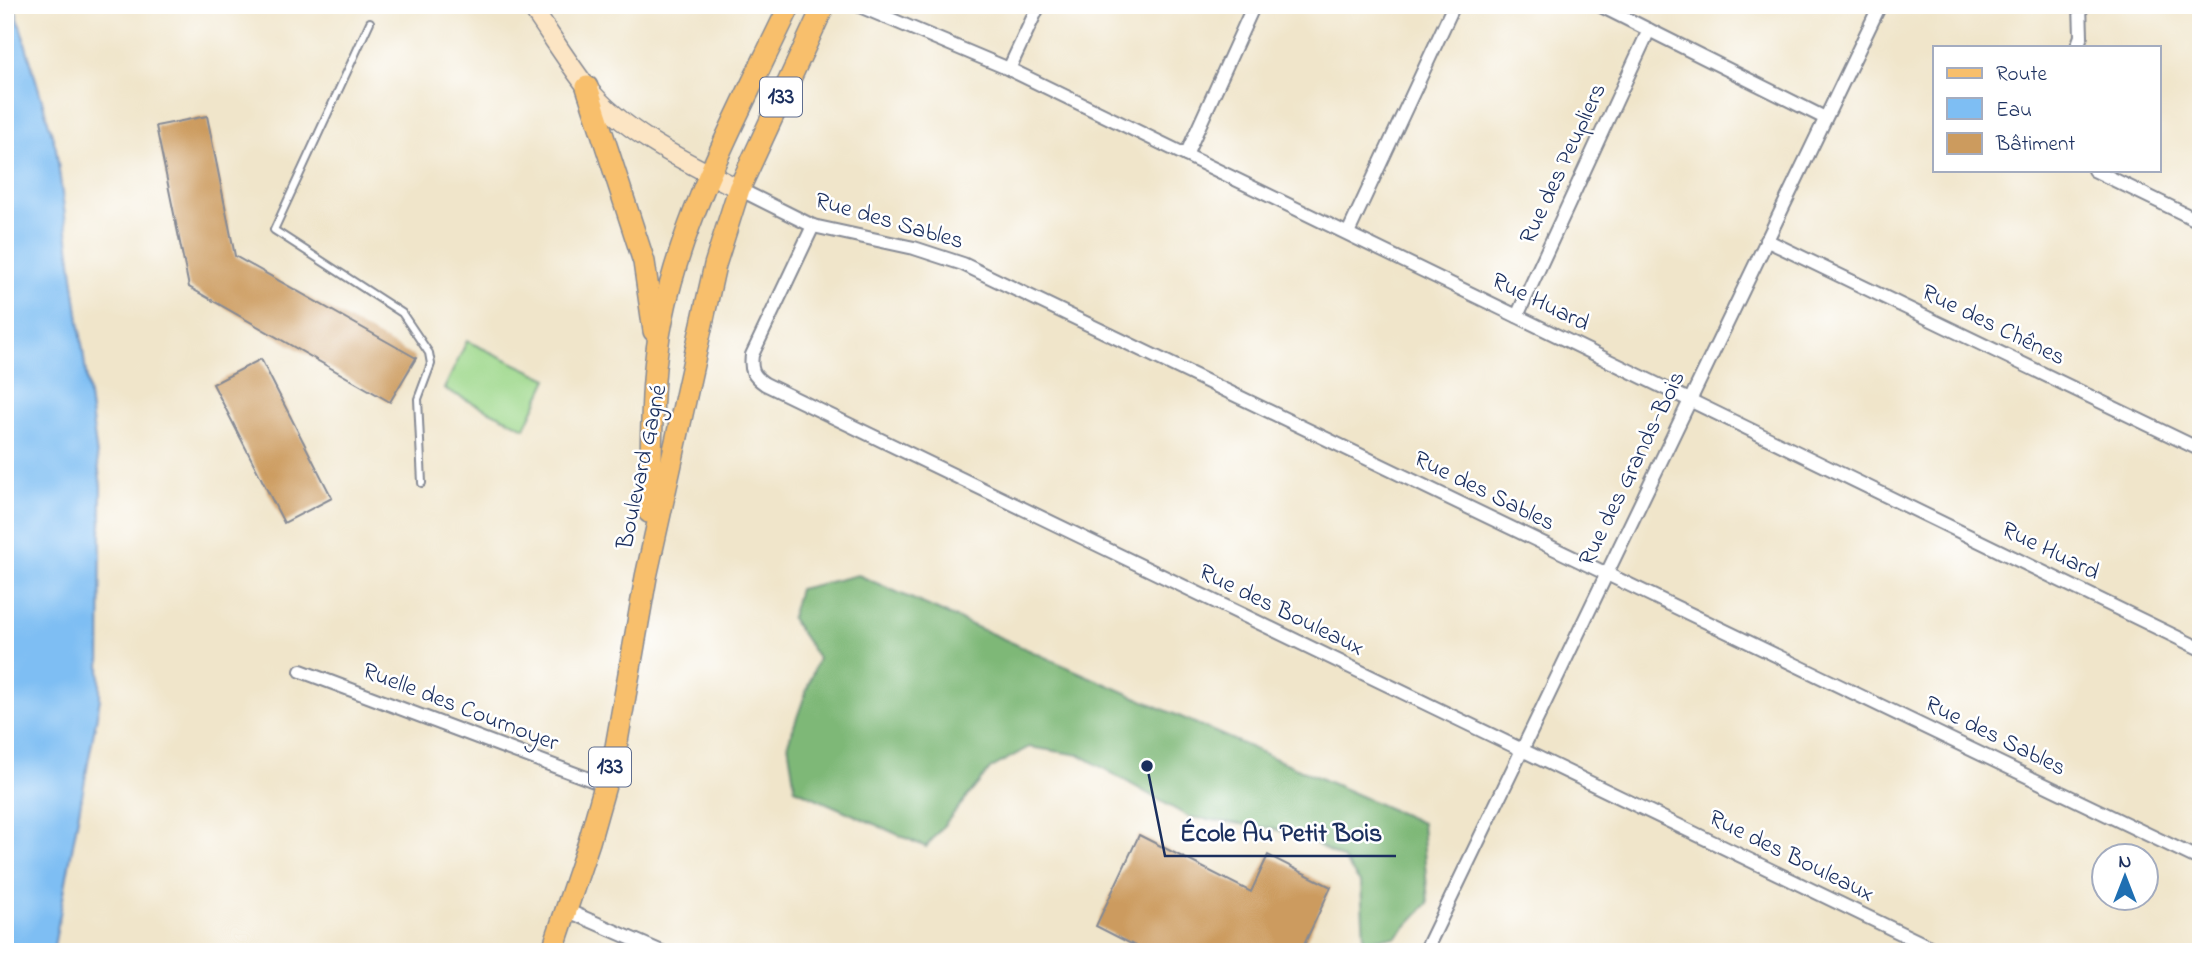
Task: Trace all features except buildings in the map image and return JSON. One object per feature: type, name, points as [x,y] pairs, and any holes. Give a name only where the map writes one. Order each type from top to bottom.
[{"type":"main road","name":"Boulevard Gagné","points":[[646,577],[661,323],[679,252],[711,175],[790,5]]},
{"type":"main road","name":"Boulevard Gagné","points":[[646,577],[715,265],[739,189],[824,5]]},
{"type":"main road","points":[[587,87],[644,262],[657,357]]},
{"type":"main road","name":"133","points":[[552,952],[605,785],[619,730],[646,577]]},
{"type":"street","points":[[530,5],[587,87],[633,128],[677,157],[739,189]]},
{"type":"street","name":"Rue Huard","points":[[857,5],[1009,69],[2201,649]]},
{"type":"street","points":[[1009,69],[1039,5]]},
{"type":"street","points":[[1186,155],[1254,5]]},
{"type":"street","points":[[1348,233],[1454,5]]},
{"type":"street","points":[[1599,5],[1825,118]]},
{"type":"street","name":"Rue des Grands-Bois","points":[[1425,952],[1880,5]]},
{"type":"street","points":[[2077,46],[2081,36],[2080,5]]},
{"type":"street","name":"Rue des Peupliers","points":[[1517,316],[1649,30]]},
{"type":"street","points":[[2098,172],[2201,222]]},
{"type":"street","name":"Rue des Sables","points":[[739,189],[813,226],[914,248],[963,264],[2201,860]]},
{"type":"street","name":"Rue des Bouleaux","points":[[813,226],[752,355],[750,368],[755,378],[1940,952]]},
{"type":"street","name":"Rue des Chênes","points":[[1766,240],[2201,450]]},
{"type":"street","name":"Ruelle des Cournoyer","points":[[301,671],[605,785]]},
{"type":"street","points":[[566,910],[663,952]]},
{"type":"lane","points":[[370,22],[274,230],[401,313],[429,353],[431,364],[418,399],[422,483]]},
{"type":"green space","points":[[467,341],[548,379],[525,428],[444,389]]},
{"type":"green space","points":[[858,575],[1422,823],[1428,903],[1396,937],[1364,939],[1361,884],[1344,860],[1307,839],[1270,828],[1189,817],[1080,755],[1029,747],[990,769],[926,847],[795,789],[788,743],[818,658],[791,618],[799,589]]},
{"type":"green space","points":[[1335,941],[1370,952],[1330,952]]},
{"type":"water","points":[[5,5],[14,5],[56,148],[101,486],[100,699],[53,952],[5,952]]},
{"type":"place","name":"École Au Petit Bois","points":[[1147,766]]}]
